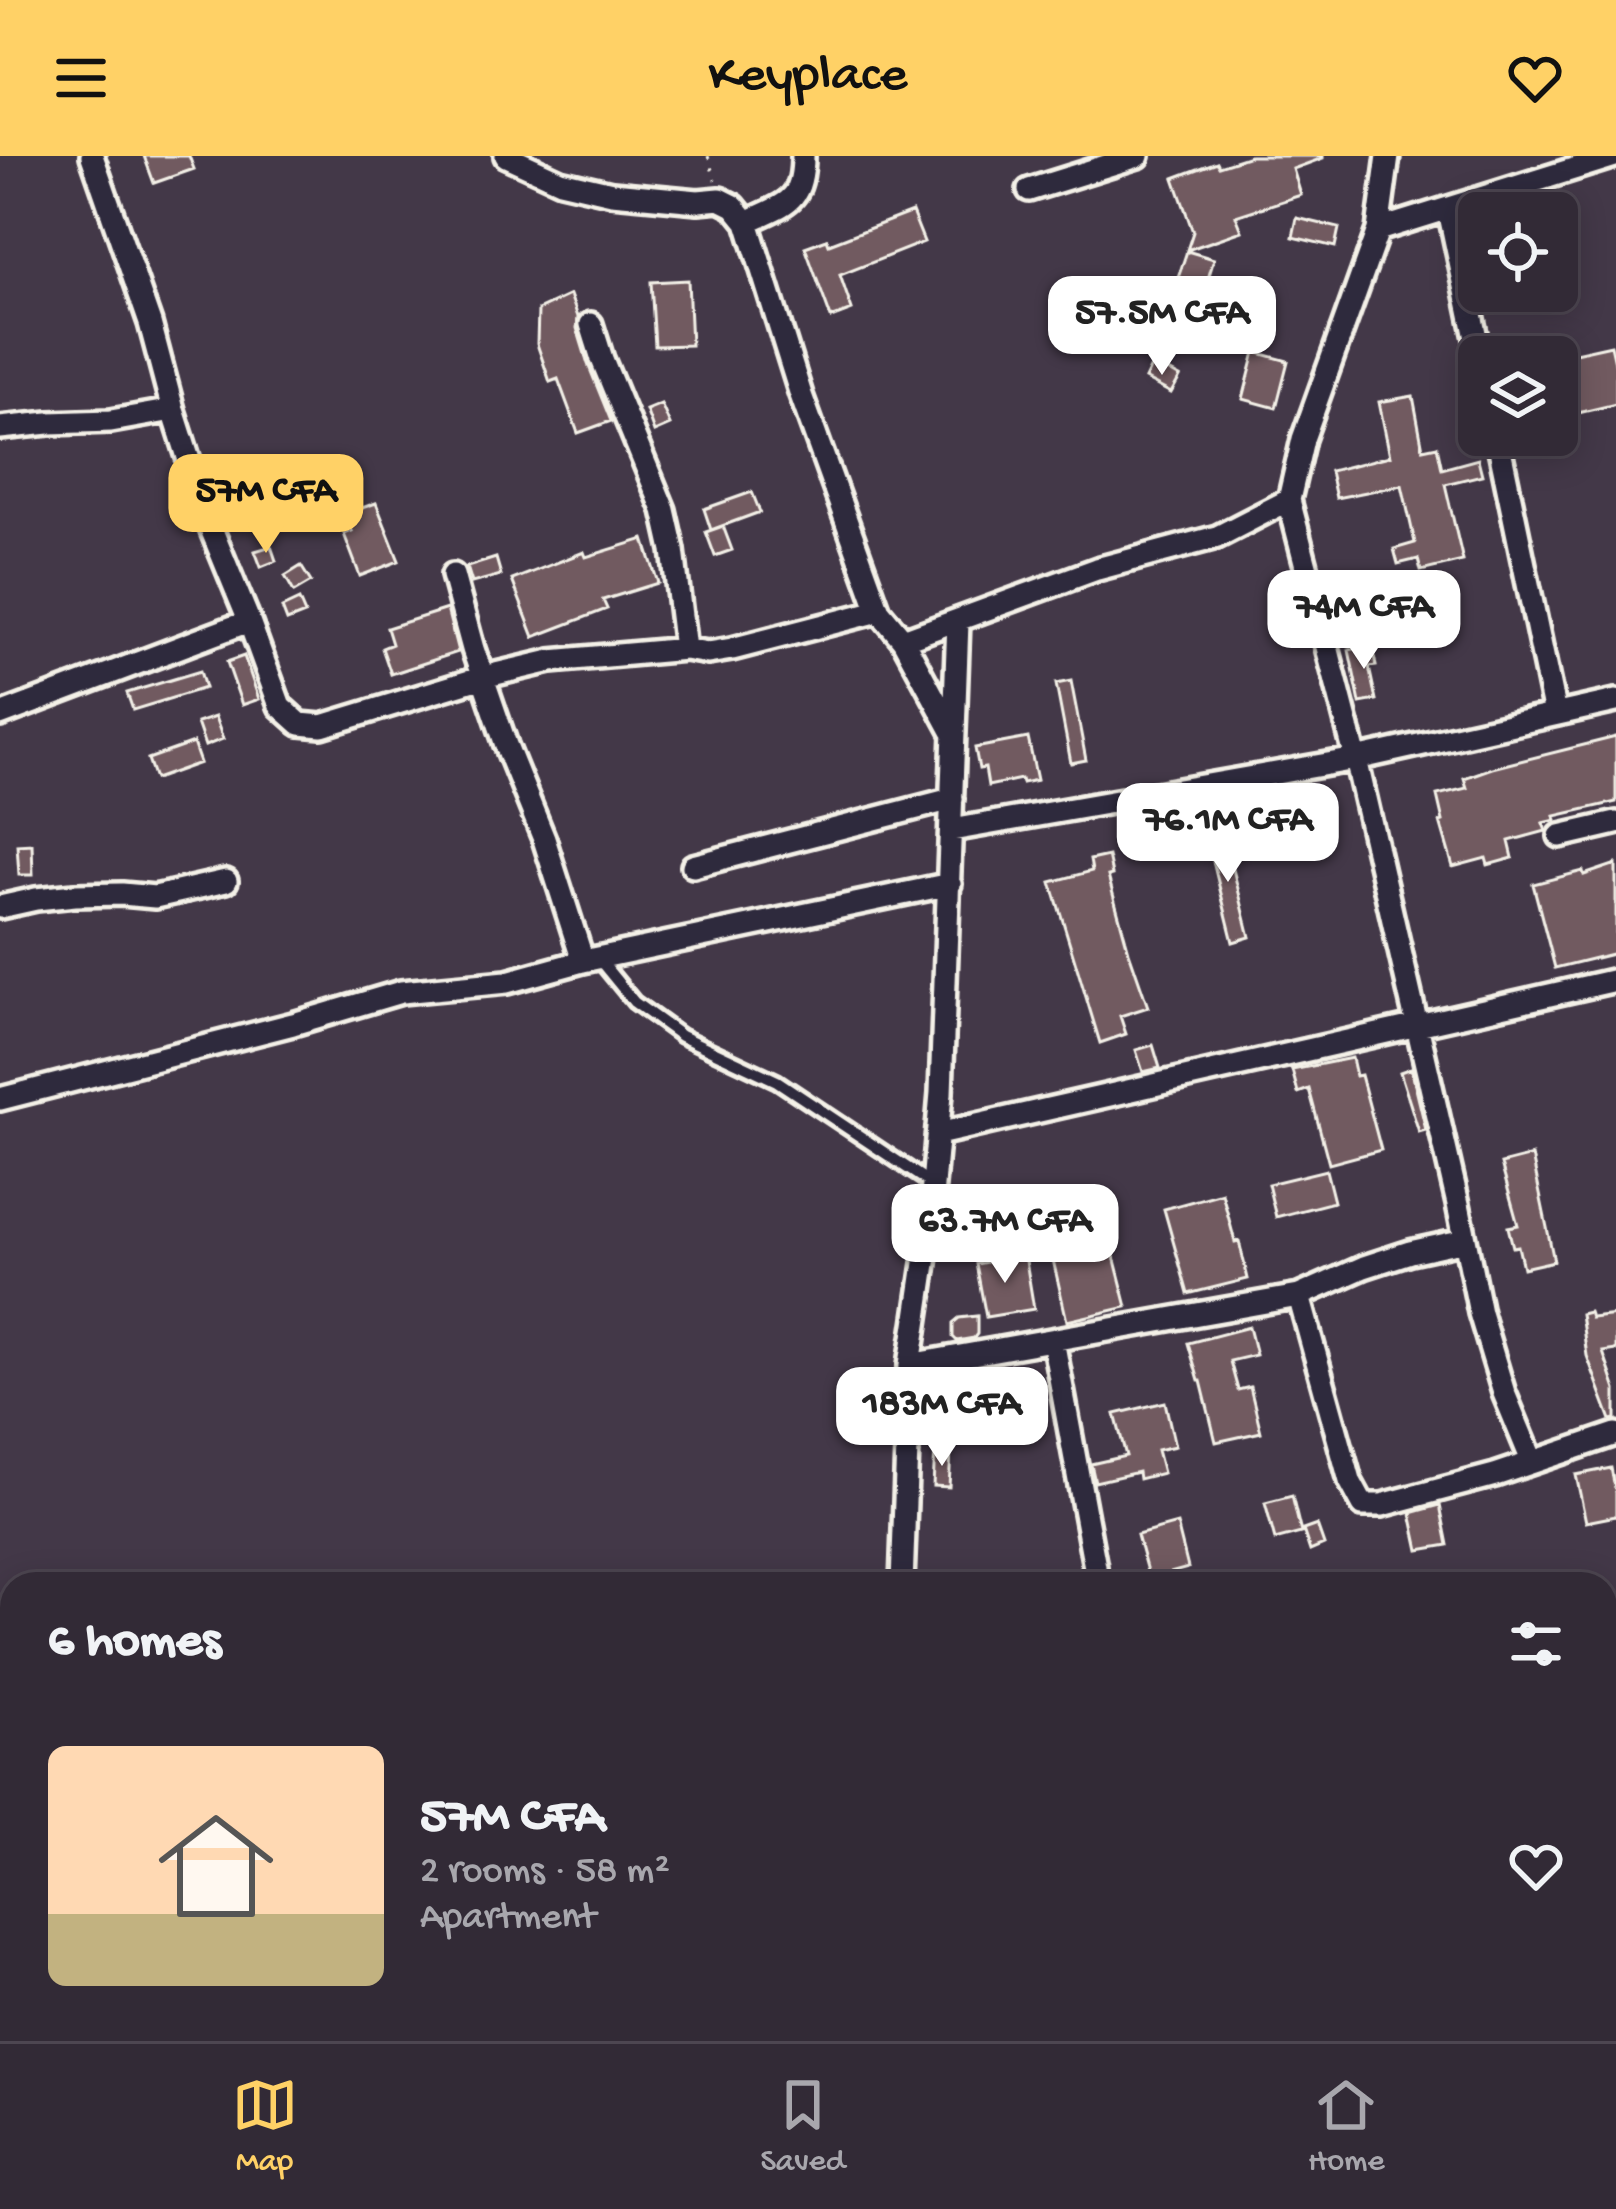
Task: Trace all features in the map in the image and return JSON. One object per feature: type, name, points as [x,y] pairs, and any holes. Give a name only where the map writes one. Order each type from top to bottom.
[{"type":"street","points":[[92,156],[150,323],[210,526],[280,706],[300,724],[322,726],[483,677],[551,662],[732,649],[879,611]]},
{"type":"street","points":[[506,156],[560,181],[612,193],[721,199],[734,206],[747,223],[801,394],[879,611],[903,640],[952,731]]},
{"type":"street","points":[[747,223],[793,199],[803,179],[803,156]]},
{"type":"street","points":[[1029,190],[1138,156]]},
{"type":"street","points":[[1388,156],[1378,230],[1303,439],[1289,500],[1356,759],[1480,1313],[1504,1393],[1532,1461]]},
{"type":"street","points":[[1378,230],[1615,156]]},
{"type":"street","points":[[1449,210],[1476,336]]},
{"type":"street","points":[[591,324],[664,510],[685,650]]},
{"type":"street","points":[[0,428],[110,421],[173,410]]},
{"type":"street","points":[[1501,456],[1556,714]]},
{"type":"street","points":[[903,640],[1097,569],[1217,537],[1289,500]]},
{"type":"street","points":[[453,575],[506,745],[591,960]]},
{"type":"street","points":[[0,715],[250,621]]},
{"type":"street","points":[[902,1572],[910,1365],[938,1134],[958,621]]},
{"type":"street","points":[[952,830],[1356,759],[1616,701]]},
{"type":"street","points":[[693,866],[952,799]]},
{"type":"street","points":[[1560,836],[1616,823]]},
{"type":"street","points":[[0,908],[74,895],[155,897],[226,881]]},
{"type":"street","points":[[0,1099],[401,992],[507,982],[950,884]]},
{"type":"street","points":[[938,1134],[1616,980]]},
{"type":"street","points":[[910,1365],[1299,1296],[1364,1267],[1466,1240]]},
{"type":"street","points":[[1299,1296],[1350,1481],[1363,1504],[1382,1505],[1495,1475],[1616,1434]]},
{"type":"street","points":[[1053,1340],[1095,1567]]},
{"type":"lane","points":[[591,960],[634,1002],[681,1036],[777,1081],[933,1185]]},
{"type":"building","points":[[144,156],[189,156],[194,169],[154,183]]},
{"type":"building","points":[[1250,156],[1323,158],[1293,169],[1301,195],[1236,216],[1242,231],[1187,250],[1193,232],[1174,178]]},
{"type":"building","points":[[912,212],[924,242],[840,275],[852,310],[831,318],[805,247],[827,239],[829,244]]},
{"type":"building","points":[[1297,218],[1339,228],[1335,247],[1293,237]]},
{"type":"building","points":[[1187,251],[1214,259],[1201,302],[1173,293]]},
{"type":"building","points":[[688,280],[691,345],[655,346],[651,282]]},
{"type":"building","points":[[570,295],[588,364],[611,421],[578,433],[558,379],[550,382],[537,344],[538,310]]},
{"type":"building","points":[[1611,345],[1616,404],[1578,413],[1578,352]]},
{"type":"building","points":[[1255,352],[1288,361],[1276,408],[1243,399]]},
{"type":"building","points":[[1153,362],[1180,377],[1171,393],[1145,379]]},
{"type":"building","points":[[1413,396],[1423,449],[1437,446],[1442,469],[1478,459],[1482,475],[1445,484],[1463,561],[1421,571],[1418,559],[1398,564],[1394,549],[1415,543],[1402,485],[1336,498],[1330,471],[1390,456],[1379,402]]},
{"type":"building","points":[[661,404],[670,425],[654,432],[646,410]]},
{"type":"building","points":[[752,492],[760,512],[711,530],[704,509]]},
{"type":"building","points":[[376,503],[399,561],[360,576],[344,534],[352,531],[345,514]]},
{"type":"building","points":[[723,526],[732,550],[715,556],[706,532]]},
{"type":"building","points":[[644,539],[658,583],[603,600],[607,609],[534,637],[512,580],[584,552],[586,557]]},
{"type":"building","points":[[271,546],[276,561],[261,567],[255,551]]},
{"type":"building","points":[[496,558],[501,575],[472,583],[467,567]]},
{"type":"building","points":[[301,566],[311,582],[294,592],[285,576]]},
{"type":"building","points":[[299,600],[305,614],[287,621],[282,608]]},
{"type":"building","points":[[447,609],[458,652],[391,674],[382,648],[392,644],[387,628]]},
{"type":"building","points":[[1372,645],[1376,666],[1369,667],[1376,700],[1360,703],[1349,650]]},
{"type":"building","points":[[244,656],[259,699],[242,705],[227,662]]},
{"type":"building","points":[[200,671],[205,688],[133,710],[127,693]]},
{"type":"building","points":[[1071,681],[1086,760],[1071,763],[1056,684]]},
{"type":"building","points":[[215,717],[223,739],[205,746],[197,723]]},
{"type":"building","points":[[1616,737],[1616,802],[1555,816],[1556,820],[1543,823],[1546,831],[1509,841],[1513,858],[1488,865],[1486,858],[1453,867],[1437,795],[1467,788],[1464,778],[1492,768]]},
{"type":"building","points":[[1028,738],[1037,780],[988,786],[975,748]]},
{"type":"building","points":[[193,743],[200,763],[155,779],[148,759]]},
{"type":"building","points":[[1223,829],[1250,937],[1233,942],[1206,833]]},
{"type":"building","points":[[32,844],[33,875],[19,875],[17,845]]},
{"type":"building","points":[[1108,856],[1112,875],[1108,876],[1148,1007],[1120,1016],[1126,1034],[1100,1043],[1051,882],[1092,871],[1090,860]]},
{"type":"building","points":[[1616,864],[1616,953],[1555,968],[1533,884]]},
{"type":"building","points":[[1153,1045],[1160,1068],[1143,1072],[1136,1050]]},
{"type":"building","points":[[1352,1058],[1381,1150],[1329,1164],[1309,1089],[1298,1093],[1292,1070]]},
{"type":"building","points":[[1411,1068],[1426,1130],[1419,1132],[1400,1072]]},
{"type":"building","points":[[1532,1156],[1554,1261],[1523,1268],[1508,1227],[1518,1225],[1501,1164]]},
{"type":"building","points":[[1326,1170],[1334,1202],[1276,1217],[1268,1184]]},
{"type":"building","points":[[1222,1193],[1248,1279],[1188,1294],[1164,1209]]},
{"type":"building","points":[[1106,1225],[1127,1307],[1067,1321],[1048,1238]]},
{"type":"building","points":[[1025,1255],[1034,1309],[986,1317],[976,1264]]},
{"type":"building","points":[[1589,1312],[1591,1318],[1616,1315],[1616,1350],[1603,1352],[1616,1390],[1616,1419],[1611,1420],[1587,1356],[1581,1314]]},
{"type":"building","points":[[977,1316],[974,1338],[957,1341],[953,1323]]},
{"type":"building","points":[[1249,1327],[1256,1355],[1230,1361],[1238,1390],[1250,1387],[1261,1432],[1216,1442],[1188,1343]]},
{"type":"building","points":[[960,1392],[962,1407],[942,1409],[940,1394]]},
{"type":"building","points":[[1165,1402],[1175,1446],[1157,1450],[1163,1473],[1139,1479],[1138,1472],[1095,1482],[1091,1464],[1126,1456],[1115,1414]]},
{"type":"building","points":[[935,1450],[951,1451],[949,1487],[933,1486]]},
{"type":"building","points":[[1611,1468],[1616,1516],[1586,1522],[1576,1475]]},
{"type":"building","points":[[1292,1496],[1301,1533],[1275,1540],[1265,1503]]},
{"type":"building","points":[[1440,1505],[1448,1545],[1419,1550],[1411,1513]]},
{"type":"building","points":[[1177,1524],[1188,1568],[1147,1572],[1137,1535]]},
{"type":"building","points":[[1317,1525],[1324,1545],[1310,1551],[1303,1530]]}]
